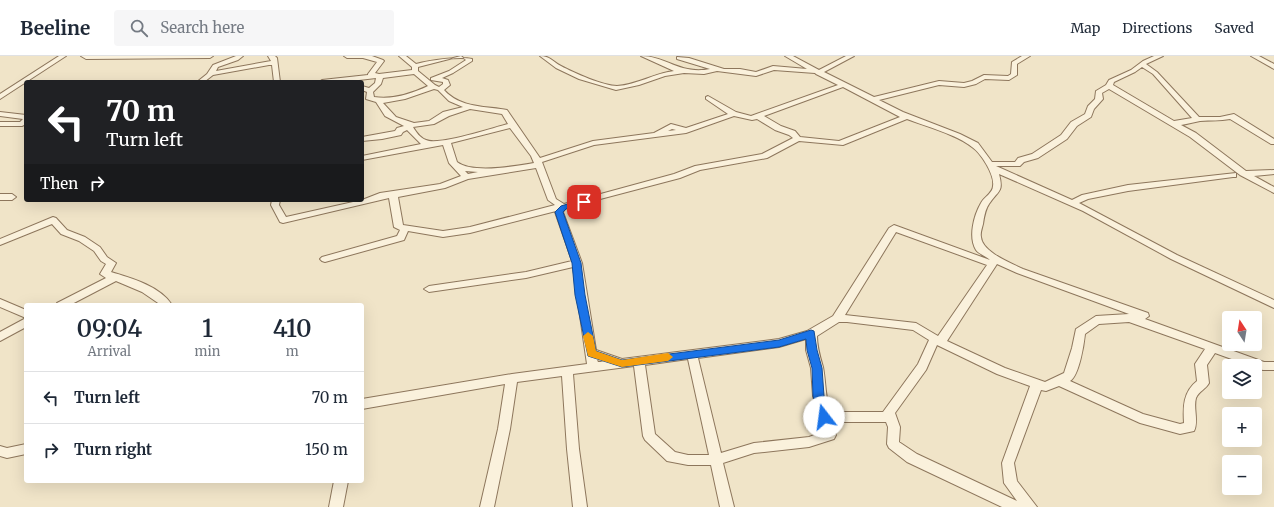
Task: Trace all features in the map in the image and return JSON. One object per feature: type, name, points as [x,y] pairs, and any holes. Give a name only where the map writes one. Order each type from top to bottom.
[{"type":"street","points":[[28,80],[63,56]]},
{"type":"street","points":[[84,56],[86,58],[120,56],[154,58],[168,56],[210,56]]},
{"type":"street","points":[[202,80],[210,74],[215,66],[226,59],[236,59],[240,56]]},
{"type":"street","points":[[271,56],[274,58],[277,80]]},
{"type":"street","points":[[347,56],[362,56],[381,61],[371,74],[379,76]]},
{"type":"street","points":[[402,56],[426,82],[442,93],[484,111],[504,112],[538,163],[552,200],[564,207]]},
{"type":"street","points":[[350,80],[415,69],[458,56]]},
{"type":"street","points":[[426,82],[451,72],[470,60],[464,56]]},
{"type":"street","points":[[543,56],[558,67],[581,78],[616,88],[637,84],[664,74],[684,71],[704,72],[717,69]]},
{"type":"street","points":[[644,56],[684,71],[703,64]]},
{"type":"street","points":[[775,68],[817,72],[851,56]]},
{"type":"street","points":[[872,100],[939,83],[964,85],[974,83],[984,78],[1009,78],[1014,74],[1014,63],[1027,56]]},
{"type":"street","points":[[1254,56],[1274,67]]},
{"type":"street","points":[[679,58],[703,64],[724,72],[740,70],[756,74],[775,68],[791,58],[906,117],[971,142],[992,167],[998,185],[996,191],[985,203],[980,214],[976,237],[980,249],[994,262]]},
{"type":"street","points":[[992,167],[1017,164],[1021,160],[1035,156],[1064,137],[1074,124],[1088,115],[1091,108],[1099,99],[1098,92],[1109,86],[1111,81],[1156,58]]},
{"type":"street","points":[[1150,69],[1154,66],[1156,58]]},
{"type":"street","points":[[210,74],[269,63],[274,64]]},
{"type":"street","points":[[1142,64],[1150,69],[1174,92],[1175,96],[1197,118]]},
{"type":"street","points":[[370,99],[370,91],[378,84],[379,76]]},
{"type":"street","points":[[364,102],[370,99],[382,100],[398,98],[447,85],[446,81],[436,78]]},
{"type":"street","points":[[0,97],[24,83]]},
{"type":"street","points":[[708,98],[734,114],[752,118],[843,85]]},
{"type":"street","points":[[1109,86],[1170,123],[1193,135],[1243,173],[1274,190]]},
{"type":"street","points":[[616,88],[614,91],[622,95]]},
{"type":"street","points":[[364,89],[370,91]]},
{"type":"street","points":[[382,100],[379,102],[388,115],[408,126],[416,137],[430,144]]},
{"type":"street","points":[[446,114],[454,105],[460,102]]},
{"type":"street","points":[[364,139],[382,137],[398,133],[400,130],[408,126],[428,124],[446,114],[470,106]]},
{"type":"street","points":[[0,114],[24,117]]},
{"type":"street","points":[[364,201],[380,196],[393,196],[442,186],[466,177],[538,163],[593,143],[656,135],[671,126],[686,132],[734,114]]},
{"type":"street","points":[[758,116],[778,128],[792,133],[798,139]]},
{"type":"street","points":[[1170,123],[1191,122],[1197,118],[1220,118],[1231,116],[1274,142]]},
{"type":"street","points":[[393,196],[399,227],[443,234],[470,230],[564,207],[677,176],[698,168],[764,156],[798,139],[840,143],[906,117]]},
{"type":"street","points":[[0,124],[22,124],[24,122]]},
{"type":"street","points":[[364,158],[481,135],[512,126]]},
{"type":"street","points":[[446,141],[453,163],[466,177]]},
{"type":"street","points":[[457,166],[472,169],[510,169]]},
{"type":"street","points":[[992,167],[1072,203],[1174,257],[1274,304]]},
{"type":"street","points":[[1243,173],[1274,172]]},
{"type":"street","points":[[1072,203],[1085,197],[1128,188],[1233,175]]},
{"type":"street","points":[[0,197],[12,197]]},
{"type":"street","points":[[276,202],[275,204],[283,220],[362,202]]},
{"type":"street","points":[[564,207],[559,212],[577,263],[580,295],[591,353],[592,368]]},
{"type":"street","points":[[0,242],[53,220],[64,232],[82,239],[96,249],[104,259],[111,263],[105,274],[136,284],[158,296],[165,303]]},
{"type":"street","points":[[325,259],[401,238],[405,228]]},
{"type":"street","points":[[837,319],[894,228],[1020,271],[1274,362]]},
{"type":"street","points":[[994,262],[938,341],[931,346],[929,355],[921,369],[888,412],[894,427],[893,444],[904,454],[944,475],[1016,507]]},
{"type":"street","points":[[429,288],[526,275],[577,263]]},
{"type":"street","points":[[65,303],[116,277]]},
{"type":"street","points":[[0,302],[24,313]]},
{"type":"street","points":[[364,406],[512,378],[779,343],[811,334],[837,319],[847,318],[916,327],[938,341],[1001,371],[1046,387],[1069,376],[1078,348],[1080,332],[1096,320],[1130,318],[1263,366],[1274,366]]},
{"type":"street","points":[[0,337],[24,323]]},
{"type":"street","points":[[639,361],[649,436],[672,457],[688,460],[717,460],[754,448],[809,442],[830,435],[818,396],[817,368],[812,350],[811,334]]},
{"type":"street","points":[[1059,381],[1140,418],[1180,429],[1190,427],[1189,397],[1195,388],[1203,383],[1201,364],[1213,347]]},
{"type":"street","points":[[591,353],[622,363]]},
{"type":"street","points":[[692,354],[727,507]]},
{"type":"street","points":[[568,371],[573,449],[580,507]]},
{"type":"street","points":[[487,507],[504,429],[512,378]]},
{"type":"street","points":[[1030,507],[1011,483],[1008,463],[1037,384]]},
{"type":"street","points":[[824,417],[890,417]]},
{"type":"street","points":[[0,451],[7,453],[24,449]]},
{"type":"street","points":[[336,507],[341,483]]},
{"type":"slow traffic","points":[[588,336],[591,353],[622,363],[668,357]]},
{"type":"route","points":[[584,202],[564,207],[559,212],[577,263],[580,295],[591,353],[622,363],[779,343],[798,339],[811,334],[812,350],[819,383],[818,396],[824,417]]}]
